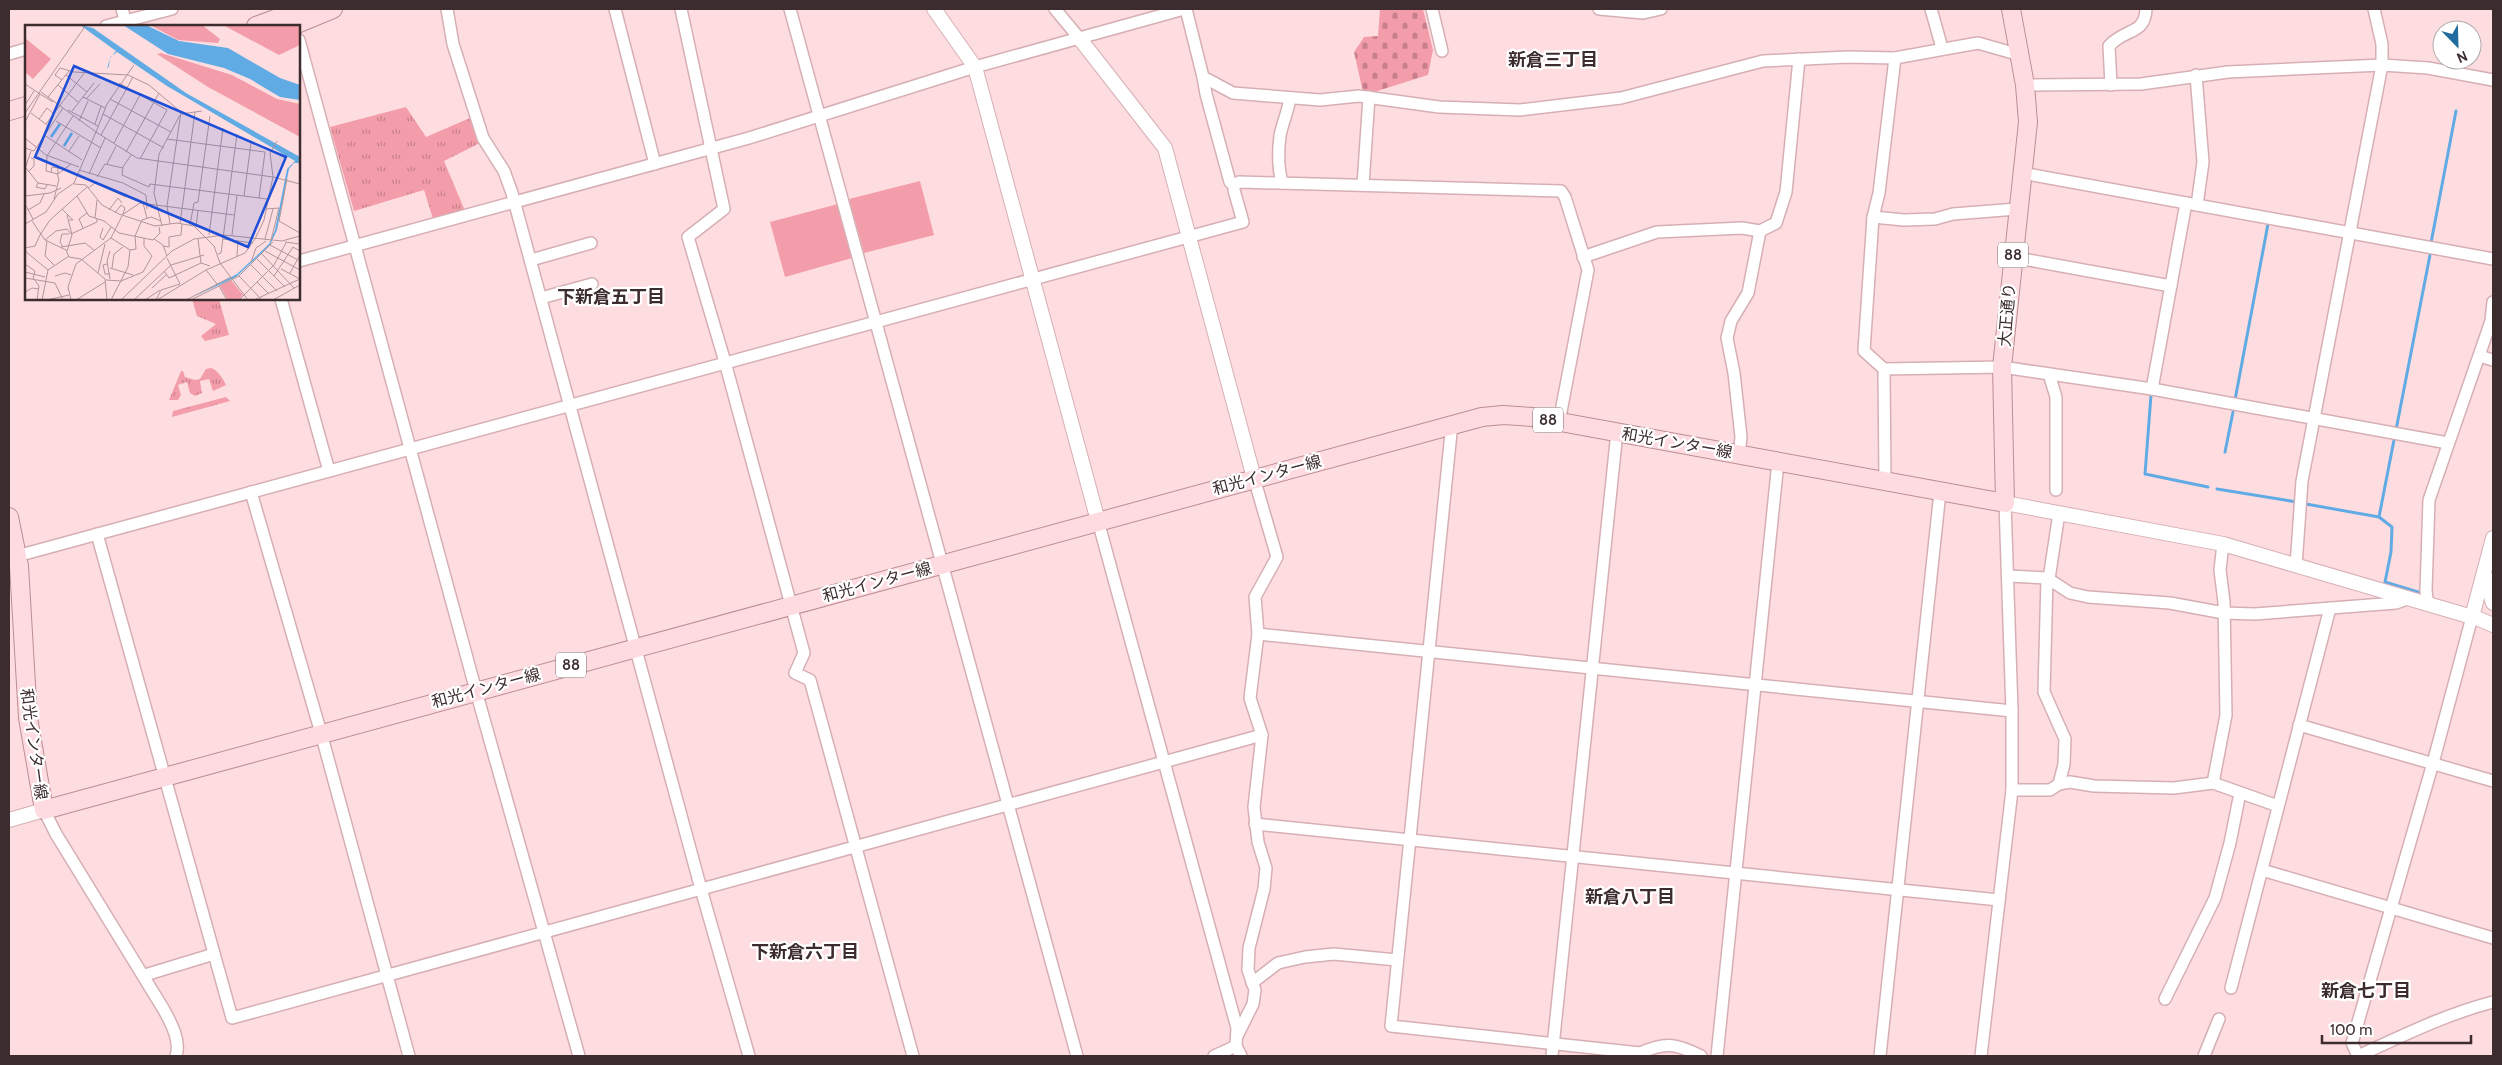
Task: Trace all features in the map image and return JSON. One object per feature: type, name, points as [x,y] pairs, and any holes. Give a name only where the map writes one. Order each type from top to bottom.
[{"type":"main road","points":[[264,25],[295,21],[333,9]]},
{"type":"main road","name":"大正通り","points":[[2005,503],[2002,367],[2017,209],[2028,122],[2026,85],[2010,9]]},
{"type":"main road","points":[[9,98],[25,94]]},
{"type":"main road","points":[[9,111],[25,106]]},
{"type":"main road","name":"和光インター線","points":[[9,518],[18,556],[28,718],[44,810],[1254,478],[1450,425],[1503,414],[1617,432],[2005,503]]},
{"type":"street","points":[[122,9],[126,24],[172,9]]},
{"type":"street","points":[[447,9],[453,44],[483,138],[504,171],[514,202],[701,889],[749,1056]]},
{"type":"street","points":[[615,9],[655,164]]},
{"type":"street","points":[[680,9],[724,209],[688,238],[725,362],[804,653],[795,673],[810,680],[913,1056]]},
{"type":"street","points":[[790,9],[875,322],[1010,804],[1077,1056]]},
{"type":"street","points":[[934,9],[975,67],[1237,1028],[1238,1046]]},
{"type":"street","points":[[1055,9],[1165,148],[1277,557],[1255,597],[1258,634],[1250,698],[1262,735],[1254,807],[1255,824],[1266,868],[1264,889],[1249,948],[1248,970],[1255,990],[1253,1004],[1238,1046],[1214,1056]]},
{"type":"street","points":[[18,556],[1243,222],[1234,185],[1230,182],[1206,94],[1185,9],[975,67],[655,164],[300,261]]},
{"type":"street","points":[[1432,9],[1442,52]]},
{"type":"street","points":[[1599,9],[1643,13],[1661,9]]},
{"type":"street","points":[[1932,9],[1942,48]]},
{"type":"street","points":[[2111,85],[2109,46],[2116,38],[2140,26],[2145,20],[2146,9]]},
{"type":"street","points":[[2296,566],[2302,480],[2382,65],[2382,44],[2374,9]]},
{"type":"street","points":[[300,40],[476,691],[579,1056]]},
{"type":"street","points":[[1203,77],[1233,93],[1320,100],[1369,97],[1439,106],[1520,110],[1621,98],[1763,61],[1895,58],[1978,43],[2020,54]]},
{"type":"street","points":[[9,54],[25,49]]},
{"type":"street","points":[[1895,58],[1879,193],[1873,216],[1864,351],[1884,369],[2002,367],[2152,390],[2448,443]]},
{"type":"street","points":[[1583,257],[1657,232],[1742,228],[1760,231],[1776,223],[1782,210],[1793,133],[1800,59]]},
{"type":"street","points":[[2026,85],[2141,84],[2228,72],[2382,65],[2413,66],[2493,80]]},
{"type":"street","points":[[2152,390],[2171,286],[2203,162],[2196,75]]},
{"type":"street","points":[[1363,185],[1369,97]]},
{"type":"street","points":[[1282,183],[1278,168],[1280,135],[1288,116],[1290,98]]},
{"type":"street","points":[[2022,173],[2493,260]]},
{"type":"street","points":[[1234,185],[1239,182],[1561,191],[1565,196],[1588,270],[1559,422]]},
{"type":"street","points":[[1873,216],[1904,220],[1935,220],[1953,214],[2017,209]]},
{"type":"street","points":[[1739,455],[1741,437],[1734,373],[1726,338],[1731,321],[1748,293],[1760,231]]},
{"type":"street","points":[[530,260],[591,243]]},
{"type":"street","points":[[2012,257],[2171,286]]},
{"type":"street","points":[[540,298],[592,284]]},
{"type":"street","points":[[281,300],[329,471]]},
{"type":"street","points":[[2428,605],[2426,591],[2429,500],[2491,321],[2493,302]]},
{"type":"street","points":[[2479,356],[2493,360]]},
{"type":"street","points":[[1884,369],[1885,482]]},
{"type":"street","points":[[2049,374],[2056,397],[2056,490]]},
{"type":"street","points":[[1450,425],[1451,433],[1391,1026],[1552,1050],[1640,1053],[1660,1044],[1678,1046],[1700,1056]]},
{"type":"street","points":[[1552,1050],[1617,432]]},
{"type":"street","points":[[1717,1056],[1778,462]]},
{"type":"street","points":[[251,492],[321,733],[409,1056]]},
{"type":"street","points":[[1880,1056],[1940,492]]},
{"type":"street","points":[[1981,1056],[2012,790],[2012,711],[2005,503],[2223,544],[2475,618],[2493,625]]},
{"type":"street","points":[[2059,513],[2048,579],[2044,692],[2065,739],[2064,764],[2059,784]]},
{"type":"street","points":[[97,534],[166,775],[232,1018],[1262,735]]},
{"type":"street","points":[[2493,538],[2475,618],[2352,1043],[2358,1056],[2429,1024],[2473,1007],[2493,1002]]},
{"type":"street","points":[[2213,784],[2223,742],[2226,716],[2224,613],[2220,570],[2223,544]]},
{"type":"street","points":[[2485,572],[2493,603]]},
{"type":"street","points":[[2008,576],[2048,579],[2070,593],[2088,597],[2170,603],[2224,613],[2255,614],[2396,603],[2407,599]]},
{"type":"street","points":[[2231,988],[2330,608]]},
{"type":"street","points":[[2475,618],[2493,618]]},
{"type":"street","points":[[1258,634],[1917,703],[2012,711]]},
{"type":"street","points":[[2300,725],[2493,781]]},
{"type":"street","points":[[2012,790],[2050,790],[2059,784],[2070,782],[2094,786],[2174,788],[2213,784],[2278,806]]},
{"type":"street","points":[[2165,999],[2215,898],[2230,843],[2240,793]]},
{"type":"street","points":[[9,820],[44,810],[56,834],[145,975],[171,1022],[176,1044],[176,1056]]},
{"type":"street","points":[[1255,824],[1999,900]]},
{"type":"street","points":[[2262,870],[2493,938]]},
{"type":"street","points":[[145,975],[214,954]]},
{"type":"street","points":[[1252,983],[1278,963],[1305,958],[1334,954],[1397,960]]},
{"type":"street","points":[[2204,1056],[2219,1019]]},
{"type":"green space","points":[[1380,9],[1423,9],[1433,50],[1428,75],[1371,93],[1363,92],[1354,52],[1364,37],[1378,36]]},
{"type":"green space","points":[[406,107],[426,137],[470,118],[480,143],[444,161],[465,211],[434,222],[424,190],[354,211],[330,127]]},
{"type":"green space","points":[[920,181],[934,235],[864,253],[849,199]]},
{"type":"green space","points":[[838,204],[852,258],[785,277],[770,222]]},
{"type":"green space","points":[[192,300],[219,300],[229,335],[205,341],[201,336],[216,324],[197,316]]},
{"type":"green space","points":[[211,368],[218,373],[226,385],[213,391],[209,379],[200,381],[202,393],[195,396],[190,393],[187,382],[178,385],[181,395],[178,400],[169,400],[181,371],[183,371],[185,377],[195,380],[200,379],[206,369]]},
{"type":"green space","points":[[226,397],[230,401],[172,417],[173,411]]},
{"type":"waterway","points":[[2431,243],[2456,111]]},
{"type":"waterway","points":[[2235,400],[2268,224]]},
{"type":"waterway","points":[[2396,430],[2430,255]]},
{"type":"waterway","points":[[2151,395],[2145,474],[2208,487]]},
{"type":"waterway","points":[[2225,452],[2233,412]]},
{"type":"waterway","points":[[2379,517],[2394,440]]},
{"type":"waterway","points":[[2217,489],[2297,502]]},
{"type":"waterway","points":[[2306,504],[2379,517],[2392,527],[2391,552],[2385,582],[2418,592]]},
{"type":"district","name":"新倉三丁目","points":[[1553,60]]},
{"type":"district","name":"下新倉五丁目","points":[[611,297]]},
{"type":"district","name":"新倉八丁目","points":[[1630,897]]},
{"type":"district","name":"下新倉六丁目","points":[[805,952]]},
{"type":"district","name":"新倉七丁目","points":[[2366,991]]}]
